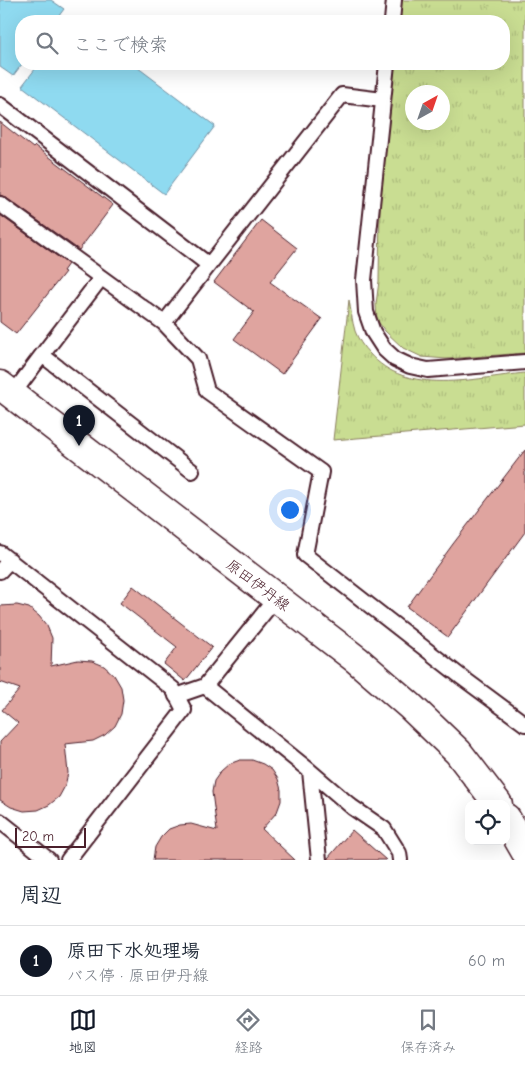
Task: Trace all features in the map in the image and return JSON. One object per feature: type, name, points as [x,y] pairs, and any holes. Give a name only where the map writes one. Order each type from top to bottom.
[{"type":"street","name":"原田伊丹線","points":[[6,390],[357,660],[410,706],[458,752],[495,800]]},
{"type":"street","points":[[510,825],[525,851]]},
{"type":"lane","points":[[393,15],[394,0]]},
{"type":"lane","points":[[386,70],[364,280],[366,312],[373,332],[384,349],[396,359],[410,366],[428,370],[525,362]]},
{"type":"lane","points":[[164,323],[342,95],[383,100]]},
{"type":"lane","points":[[0,105],[209,265]]},
{"type":"lane","points":[[0,204],[164,323],[198,359],[207,391],[321,472],[305,555],[460,676],[525,724]]},
{"type":"lane","points":[[6,390],[42,355],[101,278]]},
{"type":"lane","points":[[42,355],[192,471]]},
{"type":"lane","points":[[0,571],[5,556],[173,689],[184,710],[68,860]]},
{"type":"lane","points":[[176,696],[205,686],[276,598]]},
{"type":"lane","points":[[205,686],[310,770],[352,807],[384,829],[399,853],[400,860]]},
{"type":"lane","points":[[310,770],[319,860]]},
{"type":"lane","points":[[0,822],[49,860]]},
{"type":"green space","points":[[402,0],[525,0],[525,353],[446,359],[422,357],[403,348],[385,331],[377,320],[376,304],[379,281],[380,204],[394,70],[510,70],[510,15],[400,15]]},
{"type":"green space","points":[[349,300],[355,331],[363,346],[385,367],[402,375],[422,380],[442,381],[525,373],[525,424],[333,440]]},
{"type":"water","points":[[0,0],[51,0],[64,9],[60,15],[15,15],[15,70],[18,70],[13,76],[0,67]]},
{"type":"water","points":[[34,70],[141,70],[215,126],[164,194],[22,86]]},
{"type":"building","points":[[0,122],[113,205],[79,250],[0,195]]},
{"type":"building","points":[[0,215],[68,264],[63,271],[65,272],[16,334],[0,322]]},
{"type":"building","points":[[261,220],[297,248],[270,282],[322,319],[282,374],[234,339],[254,312],[214,282]]},
{"type":"building","points":[[525,450],[525,532],[448,637],[407,607]]},
{"type":"building","points":[[133,586],[212,647],[185,681],[164,664],[177,647],[120,603]]},
{"type":"building","points":[[17,605],[29,608],[47,626],[52,638],[51,666],[78,660],[92,661],[104,666],[114,675],[121,687],[123,700],[121,714],[115,726],[105,735],[93,741],[65,744],[68,773],[65,786],[59,797],[49,805],[38,810],[24,811],[11,807],[0,800],[0,742],[18,723],[2,710],[20,689],[0,682],[0,606]]},
{"type":"building","points":[[240,760],[252,760],[263,764],[272,770],[278,779],[281,801],[277,812],[262,829],[295,860],[153,860],[155,847],[169,829],[191,824],[217,831],[212,792],[214,781],[229,764]]},
{"type":"building","points":[[352,830],[386,860],[328,860]]},
{"type":"place","name":"原田下水処理場","points":[[79,446]]}]
